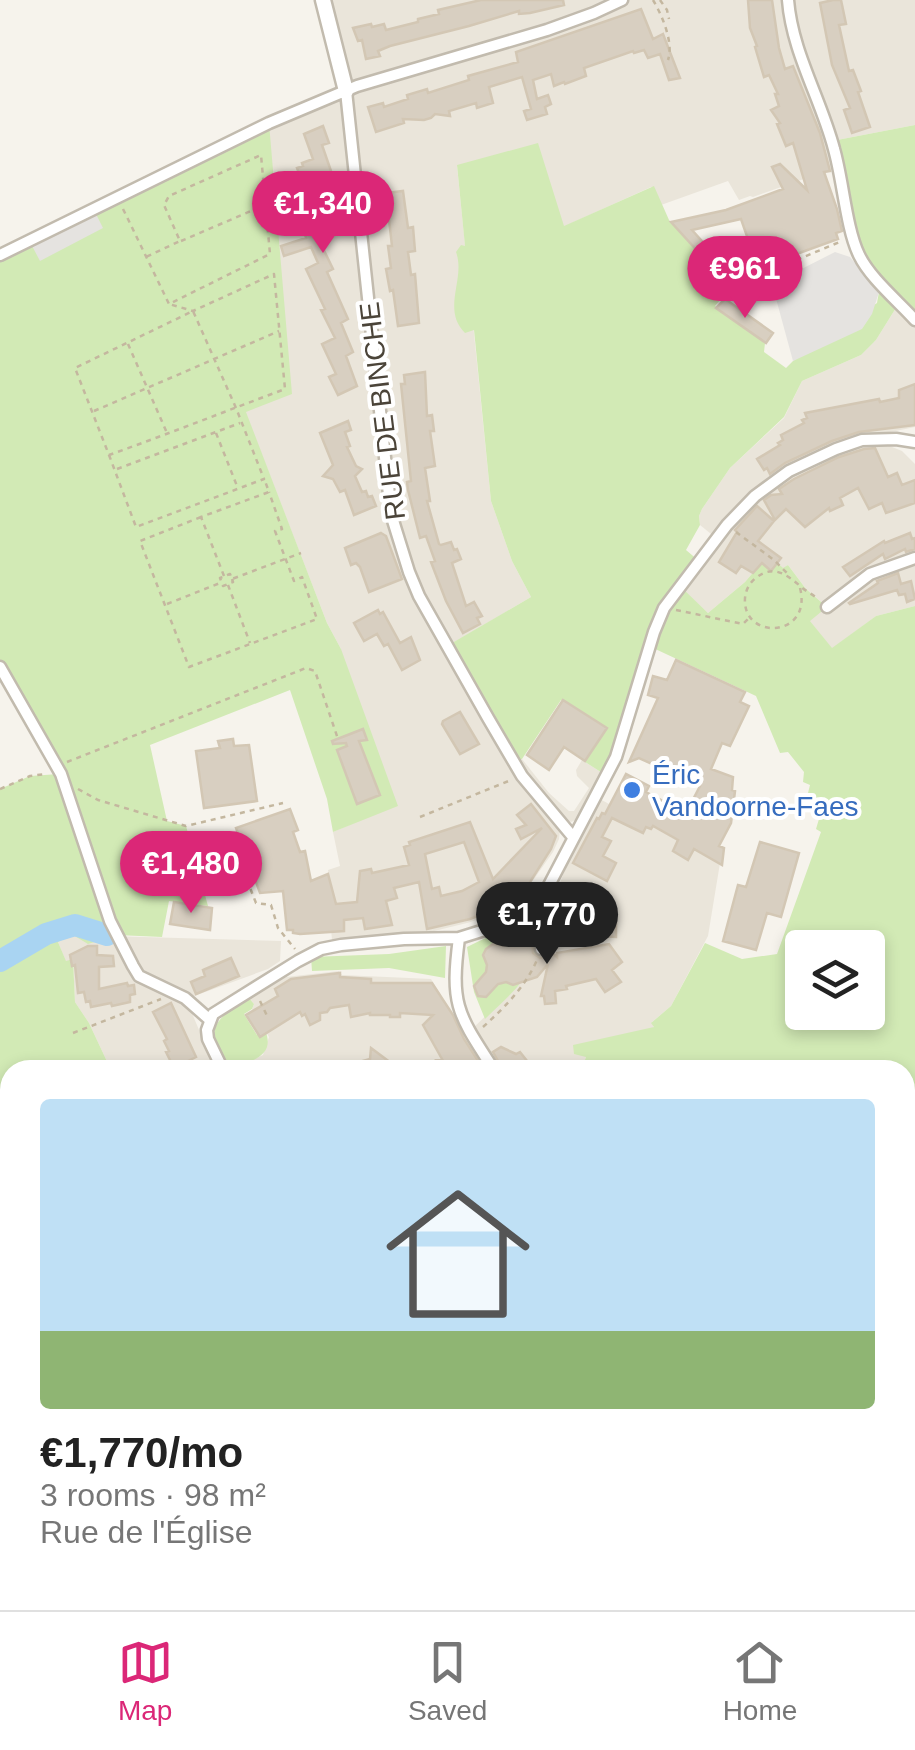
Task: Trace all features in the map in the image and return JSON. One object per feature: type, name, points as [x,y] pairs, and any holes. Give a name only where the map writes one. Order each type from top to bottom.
[{"type":"street","name":"RUE DE BINCHE","points":[[323,0],[346,91],[390,514],[419,596],[522,776],[574,837]]},
{"type":"street","points":[[0,255],[269,123],[346,91],[548,30],[622,0]]},
{"type":"street","points":[[788,0],[792,29],[834,147],[853,237],[864,264],[915,320]]},
{"type":"street","points":[[541,949],[540,918],[546,891],[616,758],[664,608],[727,525],[755,496],[789,472],[862,440],[915,442]]},
{"type":"street","points":[[826,606],[870,574],[915,558]]},
{"type":"street","points":[[0,667],[60,774],[110,922],[132,966],[139,976],[177,993],[210,1020]]},
{"type":"street","points":[[218,1060],[208,1038],[210,1020],[219,1008],[302,958],[341,944],[459,938],[520,915],[546,891]]},
{"type":"street","points":[[459,938],[454,981],[459,1013],[488,1060]]},
{"type":"path","points":[[653,0],[671,48],[668,60]]},
{"type":"path","points":[[660,0],[670,19]]},
{"type":"path","points":[[169,304],[270,254],[261,155],[169,196],[164,205],[180,241]]},
{"type":"path","points":[[118,199],[169,304],[193,311],[269,492],[282,528],[275,531],[294,581],[302,578],[318,619],[189,667],[140,540],[269,492]]},
{"type":"path","points":[[146,257],[266,205]]},
{"type":"path","points":[[749,294],[778,266],[853,237]]},
{"type":"path","points":[[109,455],[284,389],[274,274],[75,368],[136,528],[264,479]]},
{"type":"path","points":[[93,412],[280,330]]},
{"type":"path","points":[[127,343],[168,434]]},
{"type":"path","points":[[114,470],[242,422]]},
{"type":"path","points":[[216,432],[238,489]]},
{"type":"path","points":[[201,518],[224,576]]},
{"type":"path","points":[[727,525],[774,560],[794,579],[800,588],[802,606],[792,622],[775,629],[757,624],[750,617],[745,599],[752,582],[759,575],[777,571],[794,579]]},
{"type":"path","points":[[232,579],[230,574],[220,578],[222,586],[301,553]]},
{"type":"path","points":[[166,604],[221,582]]},
{"type":"path","points":[[227,584],[251,644]]},
{"type":"path","points":[[800,588],[826,606]]},
{"type":"path","points":[[664,608],[743,624],[750,617]]},
{"type":"path","points":[[53,760],[72,761],[306,668],[315,671],[338,739]]},
{"type":"path","points":[[0,789],[30,776],[60,774],[88,796],[186,826],[283,803]]},
{"type":"path","points":[[420,817],[522,776]]},
{"type":"path","points":[[236,852],[204,854],[198,836],[230,837],[236,852],[256,904],[271,905],[278,928],[302,958]]},
{"type":"path","points":[[472,1036],[503,1010],[528,979],[541,949]]},
{"type":"path","points":[[258,984],[268,1018]]},
{"type":"path","points":[[73,1034],[177,993]]},
{"type":"shaded area","points":[[323,0],[915,0],[915,125],[832,141],[838,167],[739,200],[728,181],[661,205],[651,187],[563,227],[457,166],[491,501],[512,561],[531,597],[448,646],[514,763],[522,759],[569,811],[574,811],[589,788],[577,776],[582,760],[607,776],[596,797],[720,863],[708,936],[671,1006],[652,1022],[651,1029],[585,1060],[252,1060],[263,1055],[269,1037],[249,998],[286,977],[339,971],[342,975],[431,979],[454,1017],[459,1013],[470,1031],[527,976],[537,950],[553,948],[556,941],[552,939],[551,908],[590,817],[582,812],[571,822],[561,817],[556,823],[560,830],[553,852],[508,910],[430,932],[430,938],[341,945],[332,940],[328,870],[340,866],[333,832],[354,823],[341,649],[327,623],[245,411],[269,123],[346,91]]},
{"type":"shaded area","points":[[94,210],[103,228],[40,261],[30,242]]},
{"type":"shaded area","points":[[835,252],[850,257],[879,292],[872,314],[862,329],[793,361],[772,284]]},
{"type":"shaded area","points":[[899,303],[915,320],[915,427],[871,436],[902,451],[915,464],[915,606],[876,616],[832,649],[809,620],[826,606],[806,589],[788,565],[783,569],[762,562],[708,613],[679,586],[716,538],[700,525],[702,509],[730,468],[784,418],[802,381],[861,355],[876,340]]},
{"type":"shaded area","points":[[74,935],[281,941],[280,961],[268,969],[186,999],[210,1056],[217,1060],[106,1060],[75,1002],[73,960],[66,962],[58,942]]},
{"type":"green space","points":[[269,123],[292,394],[246,412],[327,623],[341,649],[398,806],[333,832],[327,799],[290,690],[150,745],[167,821],[186,826],[208,906],[169,901],[162,937],[117,935],[88,944],[73,935],[58,942],[66,961],[73,959],[75,1002],[106,1060],[0,1060],[0,789],[30,776],[59,774],[0,667],[0,255]]},
{"type":"green space","points":[[915,125],[915,320],[899,303],[876,340],[861,355],[802,381],[784,417],[730,468],[702,509],[700,525],[686,550],[699,561],[680,586],[708,613],[762,562],[774,560],[783,568],[788,565],[806,589],[827,607],[810,621],[832,648],[876,616],[915,606],[915,1060],[585,1060],[586,1057],[574,1054],[573,1045],[654,1027],[651,1023],[671,1006],[705,943],[742,959],[777,954],[785,932],[785,1030],[885,1030],[885,930],[786,930],[821,832],[816,829],[819,819],[813,816],[817,808],[811,805],[813,796],[808,793],[810,785],[803,782],[804,772],[788,752],[780,753],[756,696],[651,647],[607,776],[582,760],[603,727],[561,700],[522,759],[513,763],[447,646],[531,597],[512,561],[491,501],[474,330],[465,333],[455,314],[456,252],[461,245],[465,246],[457,165],[538,143],[564,226],[654,186],[669,220],[731,287],[715,306],[765,343],[764,352],[786,368],[877,303],[884,287],[864,265],[832,141]]},
{"type":"green space","points":[[518,922],[538,938],[532,963],[520,983],[485,1019],[474,992],[467,947]]},
{"type":"green space","points":[[446,946],[445,978],[389,968],[312,971],[311,957],[389,954]]},
{"type":"green space","points":[[249,998],[254,1004],[244,1014],[257,1035],[265,1030],[267,1046],[254,1060],[224,1060],[214,1041],[216,1025]]},
{"type":"building","points":[[481,0],[563,0],[564,5],[530,13],[519,11],[390,46],[378,51],[380,56],[366,59],[362,40],[358,41],[353,28],[384,24],[386,30],[439,14],[438,10]]},
{"type":"building","points":[[748,0],[772,0],[785,69],[793,66],[820,133],[830,171],[824,172],[842,231],[836,233],[838,239],[794,255],[792,249],[756,262],[741,219],[692,230],[719,260],[712,267],[671,222],[726,210],[783,189],[772,167],[780,164],[807,190],[793,143],[786,146],[777,124],[780,123],[771,110],[779,106],[778,94],[769,75],[764,77],[750,28]]},
{"type":"building","points":[[841,0],[846,24],[839,25],[849,71],[853,70],[861,91],[858,92],[870,127],[852,133],[844,110],[850,108],[832,65],[820,3]]},
{"type":"building","points":[[641,9],[653,39],[663,34],[680,78],[669,80],[660,54],[648,58],[644,50],[633,51],[584,68],[586,76],[565,84],[554,86],[551,74],[533,80],[537,99],[548,95],[551,104],[545,107],[547,114],[527,120],[524,111],[531,109],[522,77],[489,87],[493,103],[477,108],[476,103],[449,111],[450,116],[403,119],[404,123],[376,132],[368,107],[383,103],[384,107],[408,99],[407,95],[469,80],[468,76],[518,62],[516,52]]},
{"type":"building","points":[[323,126],[329,143],[322,145],[331,171],[325,173],[334,196],[328,198],[338,226],[316,234],[333,269],[327,272],[348,319],[341,323],[353,352],[346,356],[357,386],[338,395],[329,377],[336,374],[322,344],[335,338],[306,269],[318,263],[311,247],[284,256],[281,246],[306,238],[301,222],[310,219],[302,196],[306,191],[297,168],[313,159],[304,134]]},
{"type":"building","points":[[403,191],[408,228],[413,227],[415,251],[408,252],[411,275],[415,274],[419,323],[398,326],[386,269],[391,268],[388,246],[392,246],[386,193]]},
{"type":"building","points":[[725,299],[773,333],[766,343],[716,308]]},
{"type":"building","points":[[425,372],[435,466],[425,468],[427,501],[439,544],[451,542],[461,559],[452,563],[466,606],[474,602],[482,616],[477,618],[480,624],[463,633],[431,562],[435,561],[426,536],[420,538],[408,490],[407,482],[411,481],[401,384],[405,384],[404,375]]},
{"type":"building","points":[[915,384],[915,425],[859,432],[832,441],[770,474],[757,459],[780,445],[781,435],[804,423],[805,413],[899,398],[899,390]]},
{"type":"building","points":[[348,421],[351,430],[345,432],[350,446],[347,447],[356,466],[362,469],[355,476],[362,492],[372,496],[376,506],[354,515],[345,490],[340,492],[333,479],[323,476],[333,465],[320,433]]},
{"type":"building","points":[[875,448],[888,477],[897,473],[902,485],[915,480],[915,503],[886,513],[882,503],[869,509],[858,488],[840,498],[843,505],[830,511],[829,508],[805,527],[786,509],[775,520],[764,500],[782,494],[779,489],[839,457]]},
{"type":"building","points":[[757,506],[774,521],[758,541],[781,558],[771,571],[762,563],[753,573],[741,566],[736,573],[719,562],[735,530]]},
{"type":"building","points":[[381,533],[386,536],[402,579],[369,592],[360,567],[356,563],[351,565],[345,548]]},
{"type":"building","points":[[910,533],[915,538],[915,549],[905,549],[885,559],[883,554],[850,576],[843,567],[884,541]]},
{"type":"building","points":[[898,573],[901,584],[911,581],[915,599],[907,602],[905,594],[899,595],[897,590],[849,603],[877,581]]},
{"type":"building","points":[[378,610],[383,612],[400,643],[411,637],[420,660],[402,670],[388,644],[384,646],[377,634],[364,641],[354,623]]},
{"type":"building","points":[[676,660],[745,692],[740,702],[749,706],[730,746],[722,743],[711,769],[733,777],[735,791],[731,823],[719,846],[724,848],[722,865],[694,849],[688,860],[673,851],[678,840],[653,826],[646,827],[643,833],[612,818],[602,837],[611,841],[603,856],[616,863],[607,881],[573,863],[626,774],[649,786],[646,792],[686,813],[700,786],[639,758],[629,762],[658,698],[648,695],[653,676],[667,680]]},
{"type":"building","points":[[563,700],[607,728],[585,761],[564,747],[549,770],[527,755]]},
{"type":"building","points":[[460,712],[479,744],[460,754],[442,724]]},
{"type":"building","points":[[363,729],[367,740],[359,741],[380,795],[357,804],[337,750],[346,743],[332,741]]},
{"type":"building","points":[[233,739],[234,746],[249,745],[257,801],[204,808],[196,751],[220,748],[218,741]]},
{"type":"building","points":[[531,804],[556,836],[530,882],[510,906],[427,929],[419,882],[394,888],[397,898],[386,901],[392,925],[365,929],[363,918],[344,920],[344,931],[300,934],[287,930],[283,891],[260,893],[236,828],[290,809],[298,830],[293,832],[300,852],[305,851],[311,881],[328,874],[336,904],[357,902],[360,871],[371,869],[372,873],[409,865],[404,847],[409,842],[470,822],[493,879],[542,828],[521,839],[516,829],[526,825],[517,815]],"holes":[[[464,842],[479,882],[441,896],[439,887],[432,889],[425,854]]]},
{"type":"building","points":[[760,842],[799,853],[781,917],[767,913],[756,950],[723,941],[738,885],[746,887]]},
{"type":"building","points":[[562,894],[591,905],[588,914],[616,918],[616,937],[557,934],[557,908]]},
{"type":"building","points":[[174,902],[212,908],[210,930],[170,924]]},
{"type":"building","points":[[522,929],[532,935],[533,953],[540,958],[551,952],[557,957],[557,953],[609,944],[622,962],[612,970],[621,982],[605,992],[596,979],[566,986],[567,989],[555,991],[556,1003],[545,1004],[541,996],[548,964],[537,977],[513,985],[498,984],[486,997],[478,996],[474,986],[486,972],[486,949],[493,944],[504,946]]},
{"type":"building","points":[[97,946],[97,955],[113,956],[114,966],[99,967],[99,989],[134,985],[135,994],[130,995],[130,1002],[91,1007],[84,992],[78,993],[70,955]]},
{"type":"building","points":[[231,958],[239,976],[196,994],[191,982],[205,976],[203,970]]},
{"type":"building","points":[[340,973],[340,977],[371,979],[371,983],[432,983],[478,1060],[436,1060],[442,1059],[423,1025],[433,1015],[400,1013],[400,1017],[390,1017],[370,1013],[351,1017],[349,1005],[320,1013],[320,1020],[310,1025],[300,1012],[260,1037],[246,1015],[278,996],[275,989],[291,979]]},
{"type":"building","points":[[171,1003],[196,1057],[170,1060],[164,1041],[167,1039],[153,1012]]},
{"type":"building","points":[[501,1047],[520,1052],[526,1060],[497,1060],[493,1052]]},
{"type":"building","points":[[371,1048],[387,1060],[366,1060],[370,1059]]},
{"type":"waterway","points":[[0,961],[46,934],[75,925],[107,935]]},
{"type":"place","name":"Éric Vandoorne-Faes","points":[[632,790]]}]
